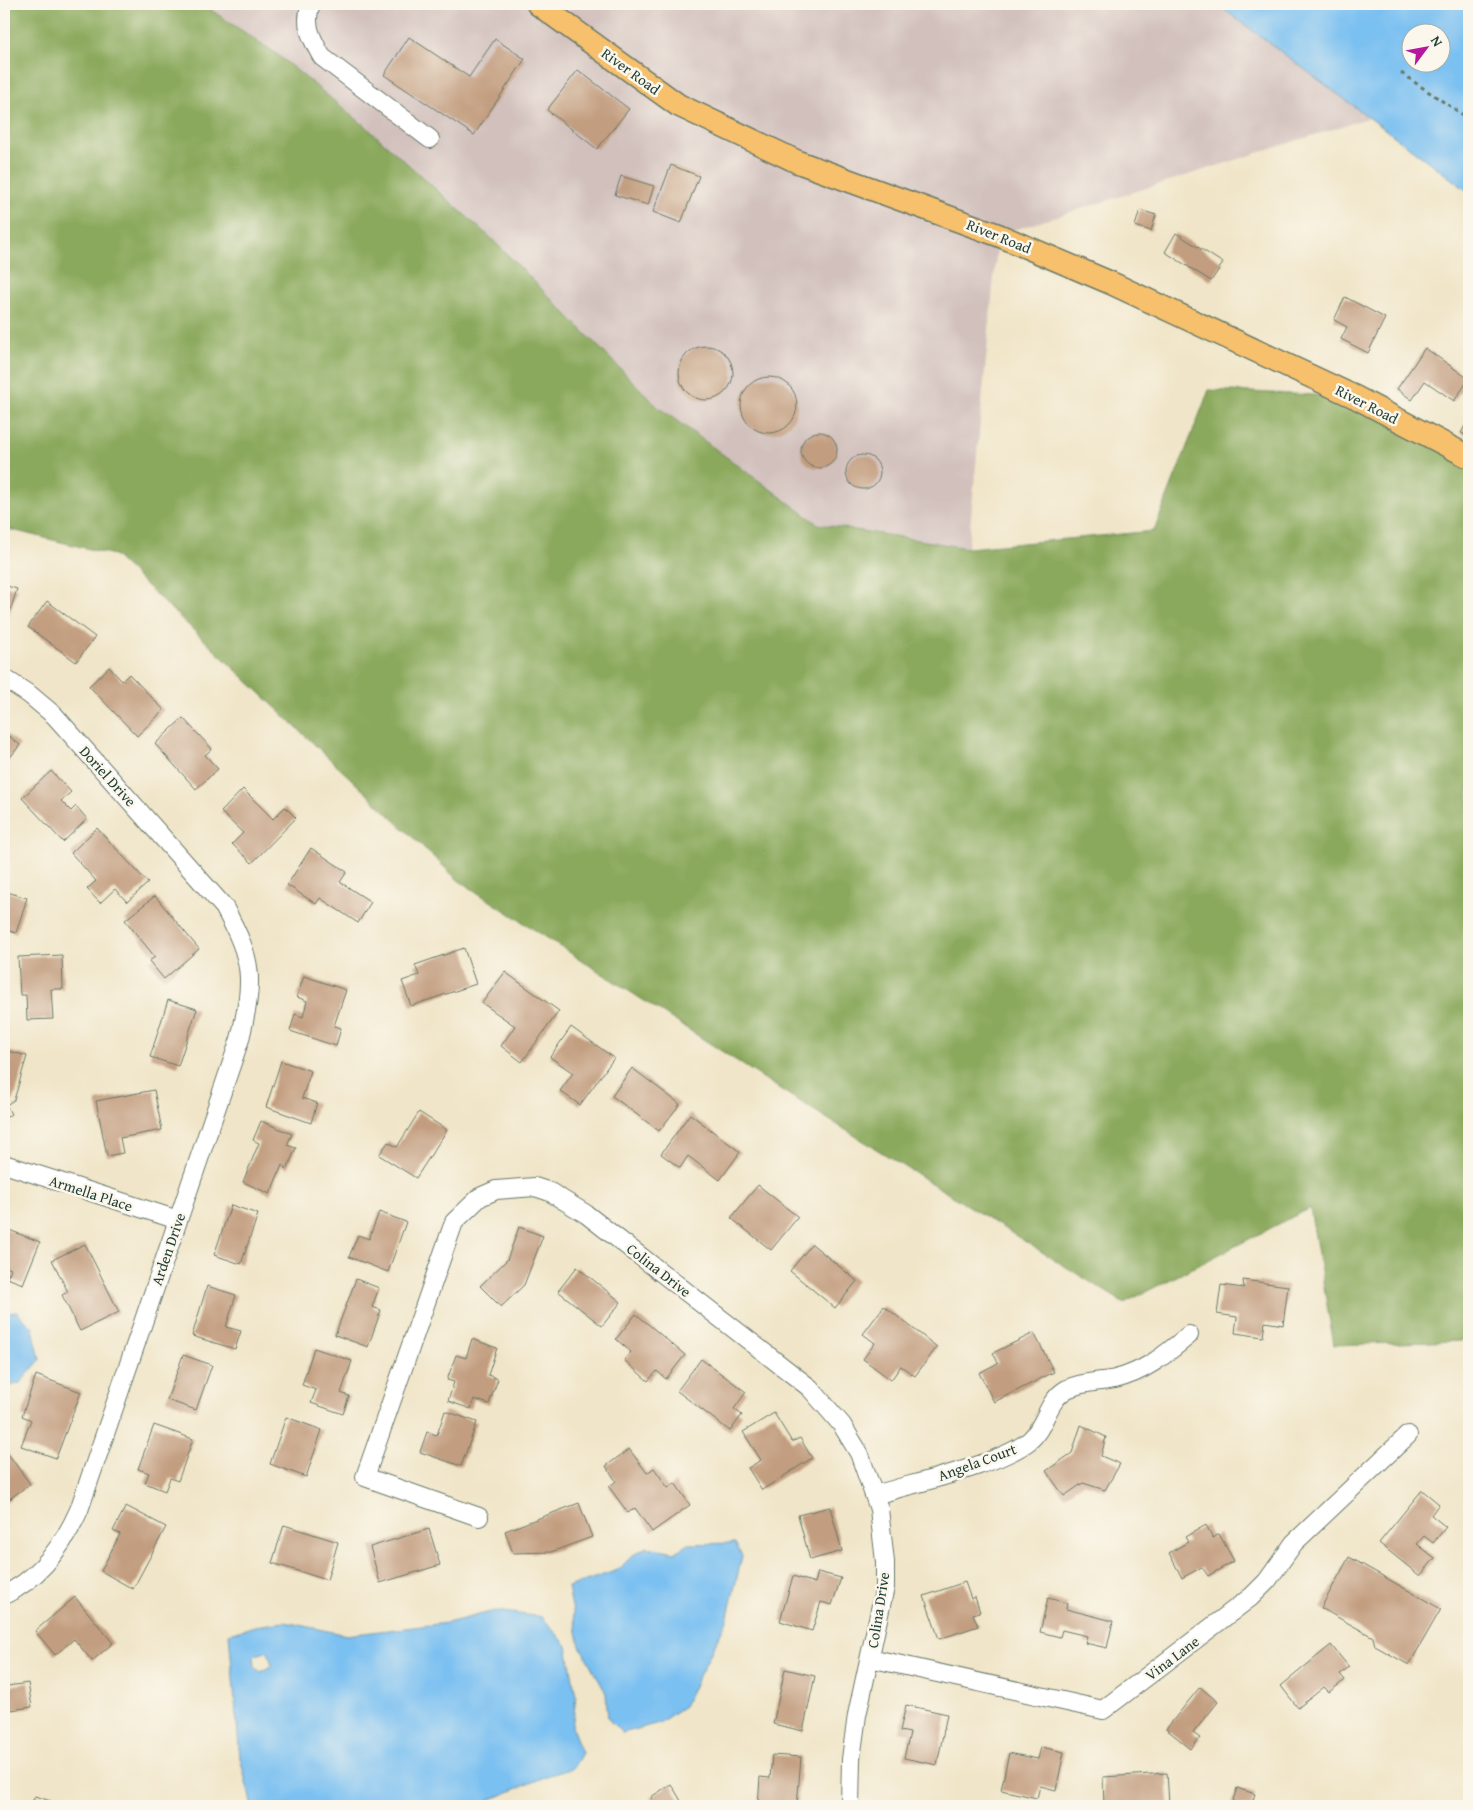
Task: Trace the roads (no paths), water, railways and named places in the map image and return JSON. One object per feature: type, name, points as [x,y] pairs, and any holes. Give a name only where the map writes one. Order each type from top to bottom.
[{"type":"main road","name":"River Road","points":[[538,4],[678,104],[798,162],[998,235],[1111,283],[1355,397],[1469,457]]},
{"type":"street","points":[[311,4],[307,25],[312,40],[322,57],[430,139]]},
{"type":"street","name":"Doriel Drive","points":[[4,678],[30,694],[55,716],[204,883]]},
{"type":"street","name":"Arden Drive","points":[[4,1596],[31,1578],[56,1552],[70,1532],[240,1039],[250,985],[248,961],[242,939],[224,907],[204,883]]},
{"type":"street","name":"Armella Place","points":[[4,1164],[178,1220]]},
{"type":"street","name":"Colina Drive","points":[[479,1517],[365,1477],[454,1222],[480,1197],[496,1190],[535,1187],[550,1192],[586,1214],[810,1388],[842,1425],[859,1453],[879,1509],[885,1562],[885,1587],[857,1715],[851,1758],[850,1806]]},
{"type":"street","name":"Angela Court","points":[[875,1495],[992,1460],[1019,1448],[1031,1439],[1048,1409],[1067,1390],[1135,1373],[1155,1362],[1189,1335]]},
{"type":"street","name":"Vina Lane","points":[[870,1658],[1103,1710],[1251,1597],[1267,1581],[1294,1543],[1408,1435]]},
{"type":"water","points":[[1217,4],[1469,4],[1469,192]]},
{"type":"water","points":[[17,1312],[33,1328],[40,1360],[20,1383],[4,1388],[4,1313]]},
{"type":"water","points":[[735,1543],[742,1556],[727,1620],[684,1706],[659,1723],[622,1733],[608,1719],[606,1693],[580,1646],[568,1587],[618,1570],[633,1555],[647,1547],[676,1552],[689,1544]]},
{"type":"water","points":[[495,1611],[542,1617],[567,1646],[576,1696],[572,1728],[582,1753],[573,1768],[547,1776],[475,1806],[252,1806],[240,1758],[229,1634],[255,1626],[285,1622],[347,1635],[447,1623]],"holes":[[[268,1651],[272,1665],[261,1672],[255,1667],[254,1656]]]}]
